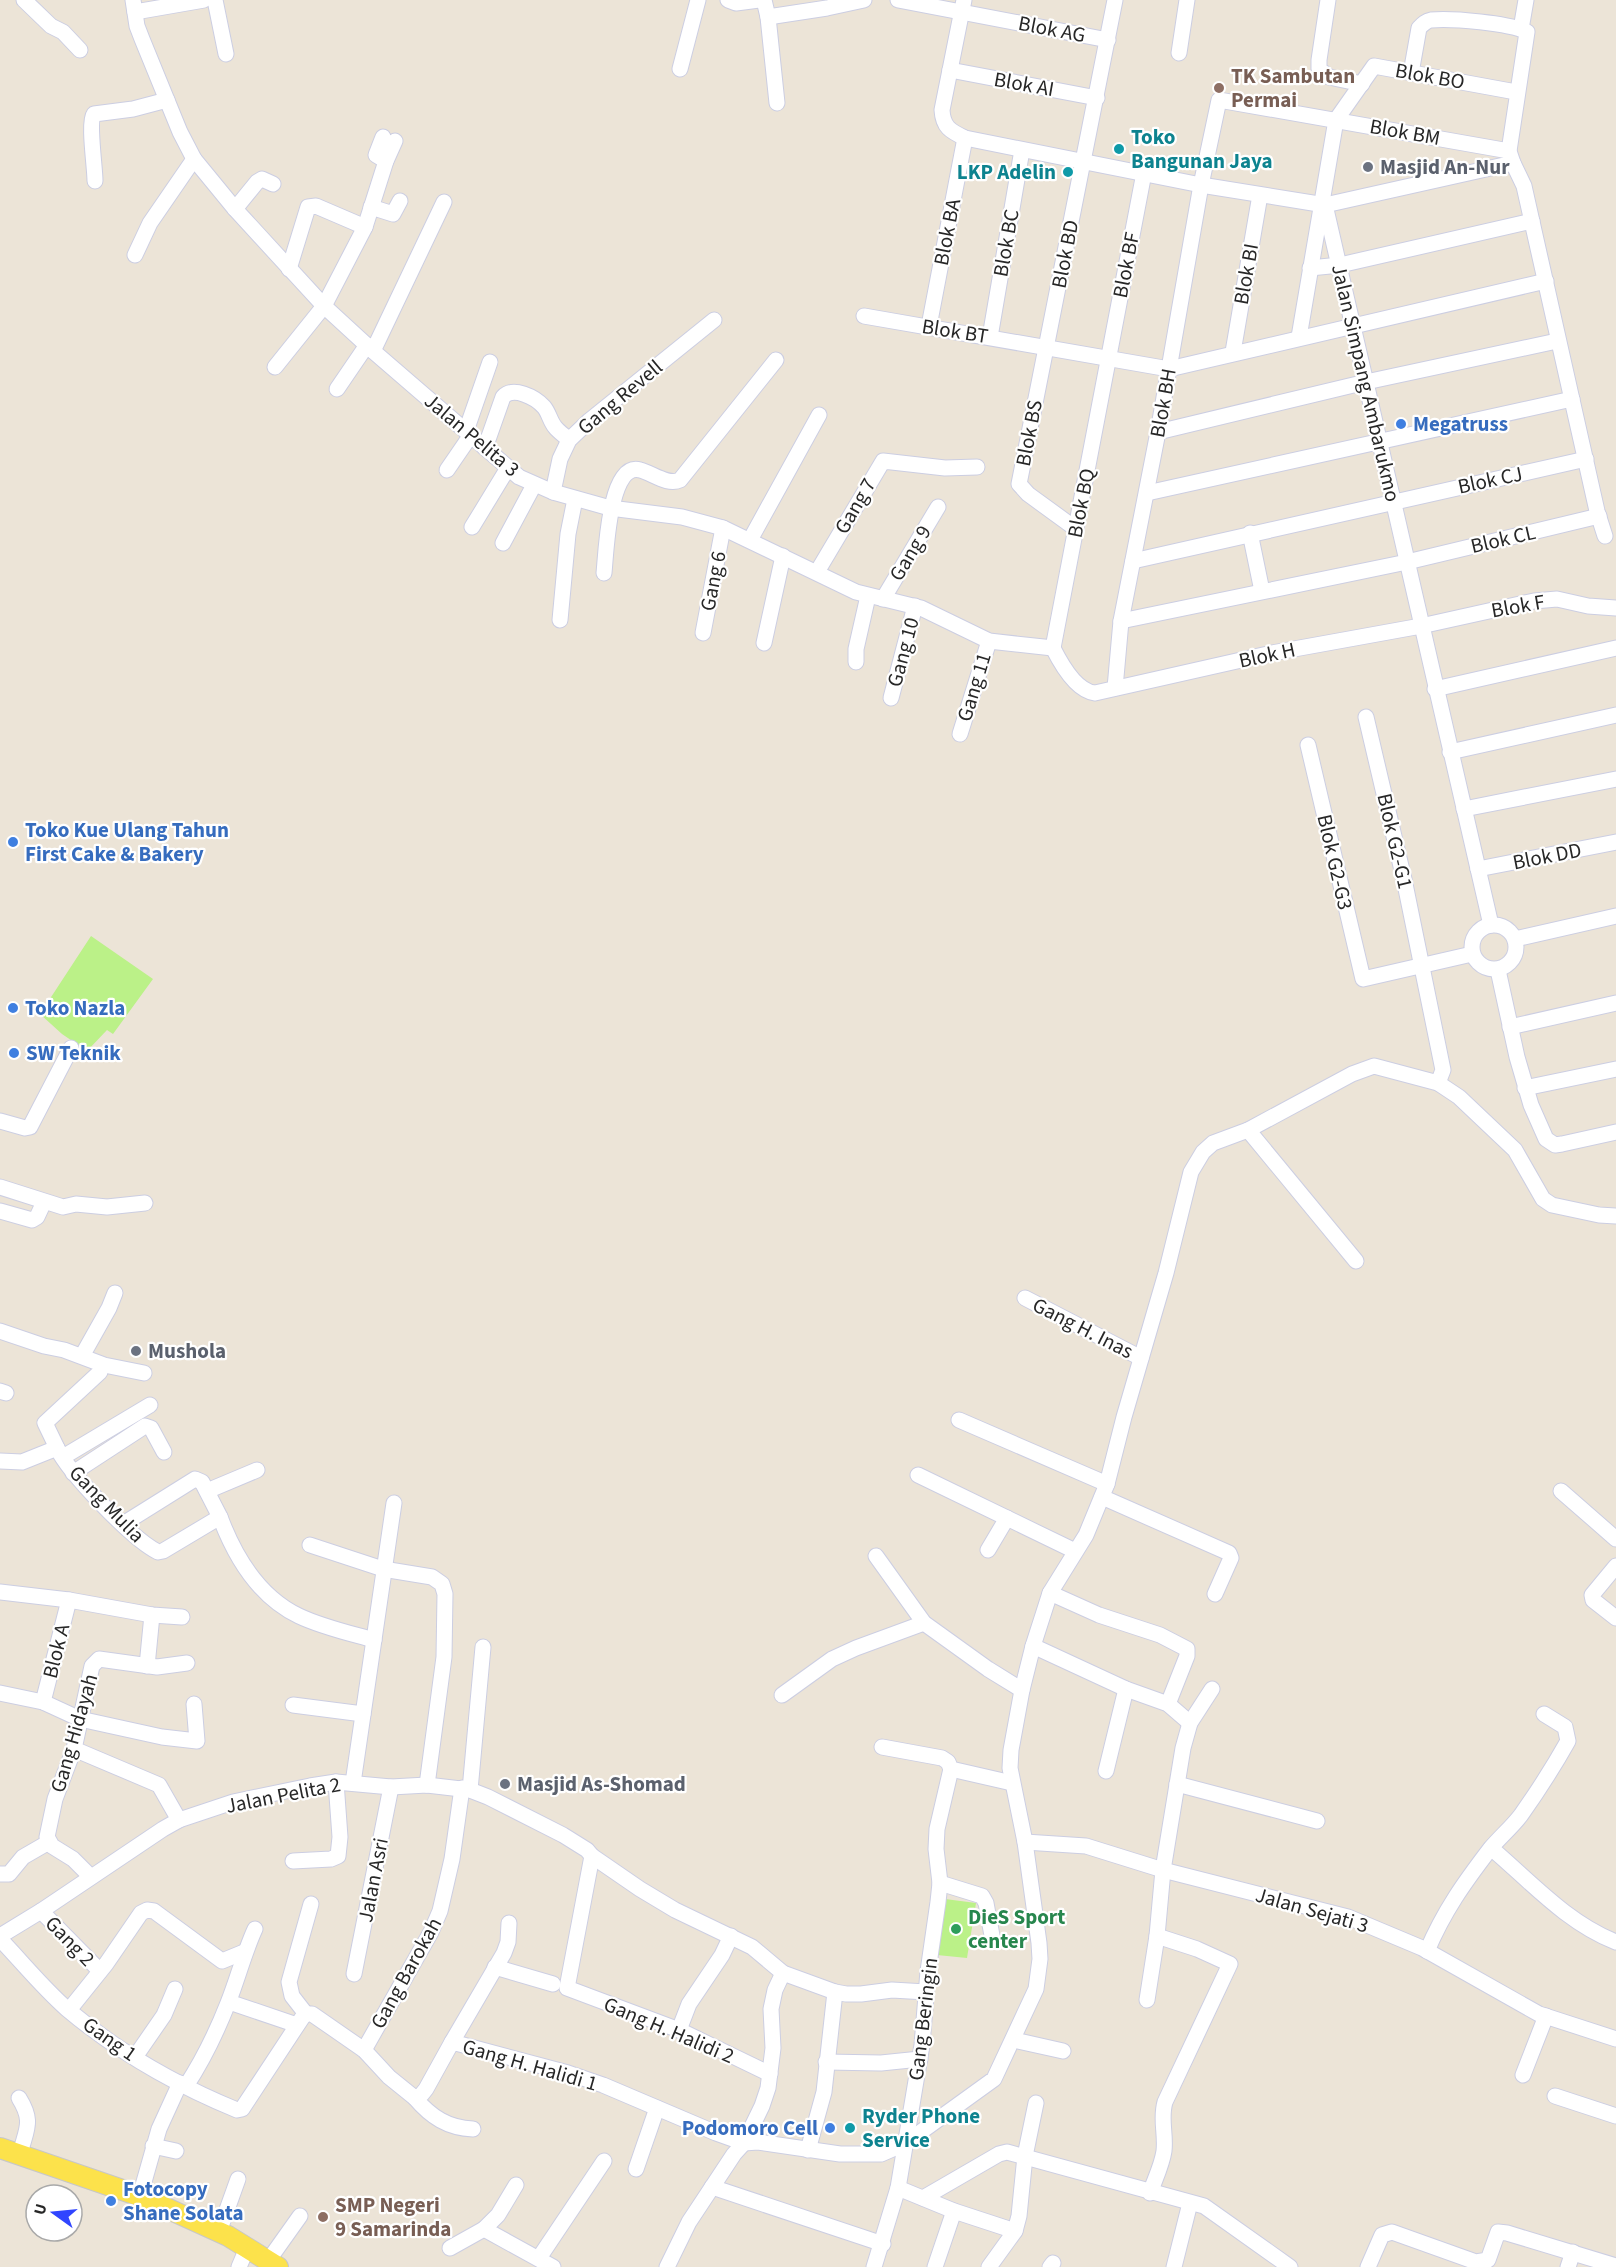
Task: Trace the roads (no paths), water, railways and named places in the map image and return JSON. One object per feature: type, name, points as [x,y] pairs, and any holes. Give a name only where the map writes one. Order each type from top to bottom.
[{"type":"main road","points":[[0,2148],[140,2196],[219,2232],[273,2264]]},
{"type":"street","points":[[24,0],[80,50]]},
{"type":"street","points":[[134,6],[204,0]]},
{"type":"street","points":[[215,0],[226,54]]},
{"type":"street","points":[[680,69],[698,0]]},
{"type":"street","points":[[728,0],[736,3],[759,0]]},
{"type":"street","points":[[764,0],[768,16],[777,103]]},
{"type":"street","points":[[768,16],[864,0]]},
{"type":"street","name":"Blok AG","points":[[898,0],[963,6],[1108,40]]},
{"type":"street","name":"Blok BD","points":[[1046,346],[1115,0]]},
{"type":"street","points":[[1179,53],[1187,0]]},
{"type":"street","points":[[1328,0],[1319,69],[1329,77],[1362,84]]},
{"type":"street","points":[[1518,29],[1526,0]]},
{"type":"street","name":"Jalan Pelita 3","points":[[134,6],[142,39],[194,159],[324,306],[508,468],[534,484],[575,499],[610,508],[682,517],[723,528],[856,592],[915,606],[938,615],[988,641]]},
{"type":"street","points":[[963,6],[942,110],[943,122],[949,131],[964,138],[1201,185],[1323,204],[1511,157]]},
{"type":"street","points":[[1411,73],[1419,28],[1429,21],[1451,20],[1527,32],[1516,92],[1511,157],[1524,186],[1557,341],[1605,536]]},
{"type":"street","name":"Blok BO","points":[[1336,120],[1374,66],[1516,92]]},
{"type":"street","name":"Blok AI","points":[[950,70],[1097,98]]},
{"type":"street","points":[[95,181],[91,124],[94,114],[133,109],[167,100]]},
{"type":"street","name":"Blok BM","points":[[1201,185],[1219,100],[1336,120],[1511,157]]},
{"type":"street","points":[[1299,337],[1336,120]]},
{"type":"street","name":"Blok BA","points":[[929,326],[964,138]]},
{"type":"street","points":[[275,367],[324,306],[365,227],[386,161],[389,139]]},
{"type":"street","name":"Blok BC","points":[[990,337],[1022,150]]},
{"type":"street","points":[[135,255],[150,223],[194,159]]},
{"type":"street","name":"Blok BF","points":[[1109,357],[1144,173]]},
{"type":"street","points":[[235,208],[256,182],[262,179],[273,184]]},
{"type":"street","name":"Blok BH","points":[[1115,688],[1121,621],[1147,493],[1201,185]]},
{"type":"street","name":"Blok BI","points":[[1233,352],[1260,195]]},
{"type":"street","points":[[371,207],[393,214],[400,201]]},
{"type":"street","points":[[337,389],[370,348],[444,202]]},
{"type":"street","name":"Jalan Simpang Ambarukmo","points":[[1323,204],[1354,325],[1421,626]]},
{"type":"street","points":[[289,269],[308,207],[316,206],[365,227]]},
{"type":"street","points":[[1310,268],[1340,265],[1532,221]]},
{"type":"street","points":[[1169,369],[1233,352],[1546,281]]},
{"type":"street","name":"Blok BT","points":[[864,316],[1169,369]]},
{"type":"street","name":"Gang Revell","points":[[553,492],[560,459],[569,440],[590,420],[714,320]]},
{"type":"street","points":[[1158,432],[1366,382],[1557,341]]},
{"type":"street","name":"Blok BS","points":[[1046,346],[1019,484],[1028,494],[1076,529]]},
{"type":"street","name":"Blok BQ","points":[[1053,648],[1109,357]]},
{"type":"street","points":[[604,573],[610,508],[624,476],[629,470],[637,469],[670,482],[676,482],[685,475],[776,360]]},
{"type":"street","points":[[447,470],[469,433],[490,362]]},
{"type":"street","points":[[484,448],[503,397],[507,392],[512,391],[527,396],[543,406],[554,427],[569,440]]},
{"type":"street","points":[[1147,493],[1572,399]]},
{"type":"street","points":[[750,540],[819,414]]},
{"type":"street","name":"Blok CJ","points":[[1133,561],[1586,459]]},
{"type":"street","name":"Gang 7","points":[[817,572],[883,461],[945,468],[976,467]]},
{"type":"street","points":[[472,527],[508,468]]},
{"type":"street","points":[[503,543],[534,484]]},
{"type":"street","points":[[560,620],[568,534],[575,499]]},
{"type":"street","name":"Gang 9","points":[[856,662],[856,649],[876,597],[938,507]]},
{"type":"street","name":"Blok CL","points":[[1121,621],[1407,562],[1599,516]]},
{"type":"street","name":"Gang 6","points":[[703,633],[723,528]]},
{"type":"street","points":[[1250,533],[1262,591]]},
{"type":"street","points":[[764,643],[783,556]]},
{"type":"street","name":"Blok F","points":[[1421,626],[1534,601],[1557,599],[1587,606],[1616,608]]},
{"type":"street","name":"Gang 10","points":[[891,698],[915,606]]},
{"type":"street","points":[[1421,626],[1491,925]]},
{"type":"street","name":"Blok H","points":[[1115,688],[1272,653],[1421,626]]},
{"type":"street","points":[[988,641],[1053,648],[1058,659],[1084,690],[1095,693],[1115,688]]},
{"type":"street","name":"Gang 11","points":[[960,734],[988,641]]},
{"type":"street","points":[[1435,689],[1616,648]]},
{"type":"street","points":[[1450,752],[1616,715]]},
{"type":"street","name":"Blok G2-G1","points":[[1366,717],[1443,1070],[1438,1083]]},
{"type":"street","name":"Blok G2-G3","points":[[1308,745],[1363,979],[1422,966]]},
{"type":"street","points":[[1464,809],[1616,778]]},
{"type":"street","name":"Blok DD","points":[[1478,869],[1616,842]]},
{"type":"street","points":[[1516,944],[1616,916]]},
{"type":"street","points":[[1491,925],[1501,926],[1510,931],[1516,944],[1510,964],[1498,970],[1481,965],[1472,954],[1476,933],[1491,925]]},
{"type":"street","points":[[1516,944],[1616,927]]},
{"type":"street","points":[[1422,966],[1472,954]]},
{"type":"street","points":[[1498,970],[1525,1088],[1546,1139],[1555,1145],[1616,1132]]},
{"type":"street","points":[[1510,1027],[1616,1003]]},
{"type":"street","points":[[0,1121],[25,1128],[30,1127],[71,1048]]},
{"type":"street","name":"Gang H. Halidi 1","points":[[414,2098],[426,2089],[452,2042],[568,2073],[603,2085],[744,2143],[758,2142],[869,2156],[894,2150],[904,2144],[994,2079],[1036,1989],[1040,1959],[1025,1842],[1012,1783],[1011,1750],[1022,1690],[1032,1646],[1050,1593],[1086,1535],[1105,1490],[1166,1273],[1191,1172],[1203,1152],[1213,1143],[1248,1130],[1368,1067],[1384,1068],[1438,1083],[1459,1097],[1515,1150],[1543,1199],[1562,1208],[1616,1216]]},
{"type":"street","points":[[1525,1088],[1616,1069]]},
{"type":"street","points":[[1248,1130],[1356,1261]]},
{"type":"street","points":[[0,1187],[44,1202],[71,1207],[76,1204],[107,1207],[145,1203]]},
{"type":"street","points":[[0,1211],[32,1220],[37,1217],[44,1202]]},
{"type":"street","points":[[82,1356],[115,1293]]},
{"type":"street","name":"Gang H. Inas","points":[[1025,1298],[1141,1358]]},
{"type":"street","points":[[0,1331],[82,1356],[101,1370],[144,1373]]},
{"type":"street","points":[[101,1370],[45,1423],[60,1452],[150,1405]]},
{"type":"street","points":[[958,1420],[1105,1490],[1229,1553],[1231,1558],[1215,1594]]},
{"type":"street","points":[[73,1473],[145,1426],[151,1428],[164,1452]]},
{"type":"street","name":"Gang Mulia","points":[[0,1461],[22,1462],[60,1452],[73,1473],[123,1524],[158,1552],[220,1517]]},
{"type":"street","points":[[207,1491],[257,1470]]},
{"type":"street","points":[[918,1475],[1075,1551]]},
{"type":"street","points":[[123,1524],[190,1481],[199,1480],[207,1491],[244,1568],[256,1584],[287,1608],[319,1624],[374,1640]]},
{"type":"street","points":[[1561,1491],[1616,1539]]},
{"type":"street","points":[[353,1783],[394,1503]]},
{"type":"street","points":[[988,1550],[1007,1518]]},
{"type":"street","points":[[310,1545],[383,1569],[432,1577],[442,1584],[445,1594],[444,1657],[427,1785]]},
{"type":"street","points":[[876,1556],[924,1623],[988,1669],[1022,1690]]},
{"type":"street","points":[[1616,1566],[1592,1595],[1593,1600],[1616,1618]]},
{"type":"street","points":[[0,1593],[69,1600],[152,1615],[182,1617]]},
{"type":"street","points":[[1050,1593],[1099,1615],[1160,1635],[1187,1649],[1187,1656],[1168,1704]]},
{"type":"street","name":"Blok A","points":[[43,1702],[69,1600]]},
{"type":"street","points":[[147,1666],[152,1615]]},
{"type":"street","points":[[782,1695],[832,1659],[924,1623]]},
{"type":"street","points":[[1032,1646],[1126,1689],[1168,1704],[1190,1723]]},
{"type":"street","name":"Gang Barokah","points":[[364,2050],[431,1932],[440,1911],[476,1732],[483,1647]]},
{"type":"street","name":"Gang Hidayah","points":[[49,1842],[47,1837],[55,1799],[74,1749],[92,1666],[96,1660],[167,1667],[187,1663]]},
{"type":"street","points":[[1106,1771],[1126,1689]]},
{"type":"street","points":[[1147,2000],[1157,1936],[1163,1870],[1183,1748],[1190,1723],[1212,1689]]},
{"type":"street","points":[[0,1693],[43,1702],[80,1719],[162,1737],[197,1741],[194,1704]]},
{"type":"street","points":[[293,1705],[363,1714]]},
{"type":"street","points":[[1427,1951],[1441,1918],[1491,1848],[1520,1816],[1552,1770],[1568,1741],[1565,1727],[1544,1714]]},
{"type":"street","points":[[882,1747],[942,1758],[948,1762],[951,1769],[1012,1783]]},
{"type":"street","points":[[74,1749],[159,1785],[179,1820]]},
{"type":"street","name":"Gang Beringin","points":[[874,2267],[883,2244],[898,2188],[920,2059],[940,1883],[936,1849],[937,1829],[951,1769]]},
{"type":"street","points":[[293,1861],[331,1859],[338,1856],[340,1837],[336,1782]]},
{"type":"street","name":"Jalan Pelita 2","points":[[0,1937],[179,1820],[233,1802],[336,1782],[391,1787],[427,1785],[466,1789],[507,1805],[590,1853],[640,1889],[695,1922],[752,1947],[783,1973],[835,1992],[861,1995],[892,1990],[926,1992]]},
{"type":"street","points":[[1177,1784],[1317,1821]]},
{"type":"street","name":"Jalan Asri","points":[[354,1974],[391,1787]]},
{"type":"street","points":[[4,1874],[23,1857],[49,1842],[73,1859],[91,1877]]},
{"type":"street","name":"Jalan Sejati 3","points":[[1025,1842],[1086,1846],[1163,1870],[1348,1917],[1427,1951],[1546,2016],[1616,2039]]},
{"type":"street","points":[[1491,1848],[1571,1919],[1616,1942]]},
{"type":"street","points":[[560,1986],[590,1853]]},
{"type":"street","points":[[940,1883],[982,1896],[986,1904],[993,1941]]},
{"type":"street","points":[[302,2020],[291,1996],[289,1982],[312,1904]]},
{"type":"street","points":[[69,2010],[141,1913],[147,1910],[153,1911],[222,1961],[244,1952]]},
{"type":"street","name":"Gang 2","points":[[41,1911],[100,1971]]},
{"type":"street","points":[[452,2042],[504,1953],[508,1942],[509,1923]]},
{"type":"street","points":[[140,2196],[153,2146],[183,2084],[204,2055],[229,2002],[244,1952],[255,1929]]},
{"type":"street","points":[[679,2030],[689,2004],[722,1955],[731,1936]]},
{"type":"street","points":[[1150,2193],[1163,2153],[1164,2135],[1161,2114],[1165,2102],[1230,1964],[1197,1949],[1157,1936]]},
{"type":"street","name":"Gang 1","points":[[0,1937],[69,2010],[135,2057],[183,2084],[240,2111],[302,2020]]},
{"type":"street","name":"Gang H. Halidi 2","points":[[495,1967],[560,1986],[679,2030],[770,2074]]},
{"type":"street","points":[[668,2267],[689,2222],[734,2154],[744,2143],[762,2106],[770,2074],[773,2048],[771,2009],[775,1990],[783,1973]]},
{"type":"street","points":[[135,2057],[164,2015],[176,1989]]},
{"type":"street","points":[[808,2150],[824,2092],[835,1992]]},
{"type":"street","points":[[229,2002],[302,2020],[317,2017],[364,2050],[389,2077],[432,2116],[457,2128],[473,2129]]},
{"type":"street","points":[[1523,2075],[1546,2016]]},
{"type":"street","points":[[1014,2040],[1063,2051]]},
{"type":"street","points":[[826,2062],[873,2064],[920,2059]]},
{"type":"street","points":[[1555,2096],[1615,2111]]},
{"type":"street","points":[[20,2098],[29,2119],[20,2154]]},
{"type":"street","points":[[989,2267],[1015,2231],[1035,2103]]},
{"type":"street","points":[[636,2169],[657,2108]]},
{"type":"street","points":[[153,2146],[176,2151]]},
{"type":"street","points":[[923,2198],[1002,2152],[1025,2156],[1211,2210],[1290,2267]]},
{"type":"street","points":[[484,2229],[545,2264],[604,2161]]},
{"type":"street","points":[[219,2232],[238,2179]]},
{"type":"street","points":[[450,2248],[484,2229],[498,2215],[516,2185]]},
{"type":"street","points":[[712,2187],[883,2244]]},
{"type":"street","points":[[898,2188],[954,2211],[1015,2231]]},
{"type":"street","points":[[1174,2267],[1190,2203]]},
{"type":"street","points":[[935,2267],[954,2211]]},
{"type":"street","points":[[273,2264],[300,2216]]},
{"type":"street","points":[[1368,2267],[1382,2235],[1392,2232],[1476,2262],[1488,2259],[1498,2232],[1507,2233],[1570,2260],[1616,2266]]},
{"type":"street","points":[[239,2267],[247,2248]]},
{"type":"place","name":"TK Sambutan Permai","points":[[1219,88]]},
{"type":"place","name":"Toko Bangunan Jaya","points":[[1119,149]]},
{"type":"place","name":"Masjid An-Nur","points":[[1368,167]]},
{"type":"place","name":"LKP Adelin","points":[[1068,172]]},
{"type":"place","name":"Megatruss","points":[[1401,424]]},
{"type":"place","name":"Toko Kue Ulang Tahun First Cake & Bakery","points":[[13,842]]},
{"type":"place","name":"Toko Nazla","points":[[13,1008]]},
{"type":"place","name":"SW Teknik","points":[[14,1053]]},
{"type":"place","name":"Mushola","points":[[136,1351]]},
{"type":"place","name":"Masjid As-Shomad","points":[[505,1784]]},
{"type":"place","name":"DieS Sport center","points":[[956,1929]]},
{"type":"place","name":"Podomoro Cell","points":[[830,2128]]},
{"type":"place","name":"Ryder Phone Service","points":[[850,2128]]},
{"type":"place","name":"Fotocopy Shane Solata","points":[[111,2201]]},
{"type":"place","name":"SMP Negeri 9 Samarinda","points":[[323,2217]]}]
